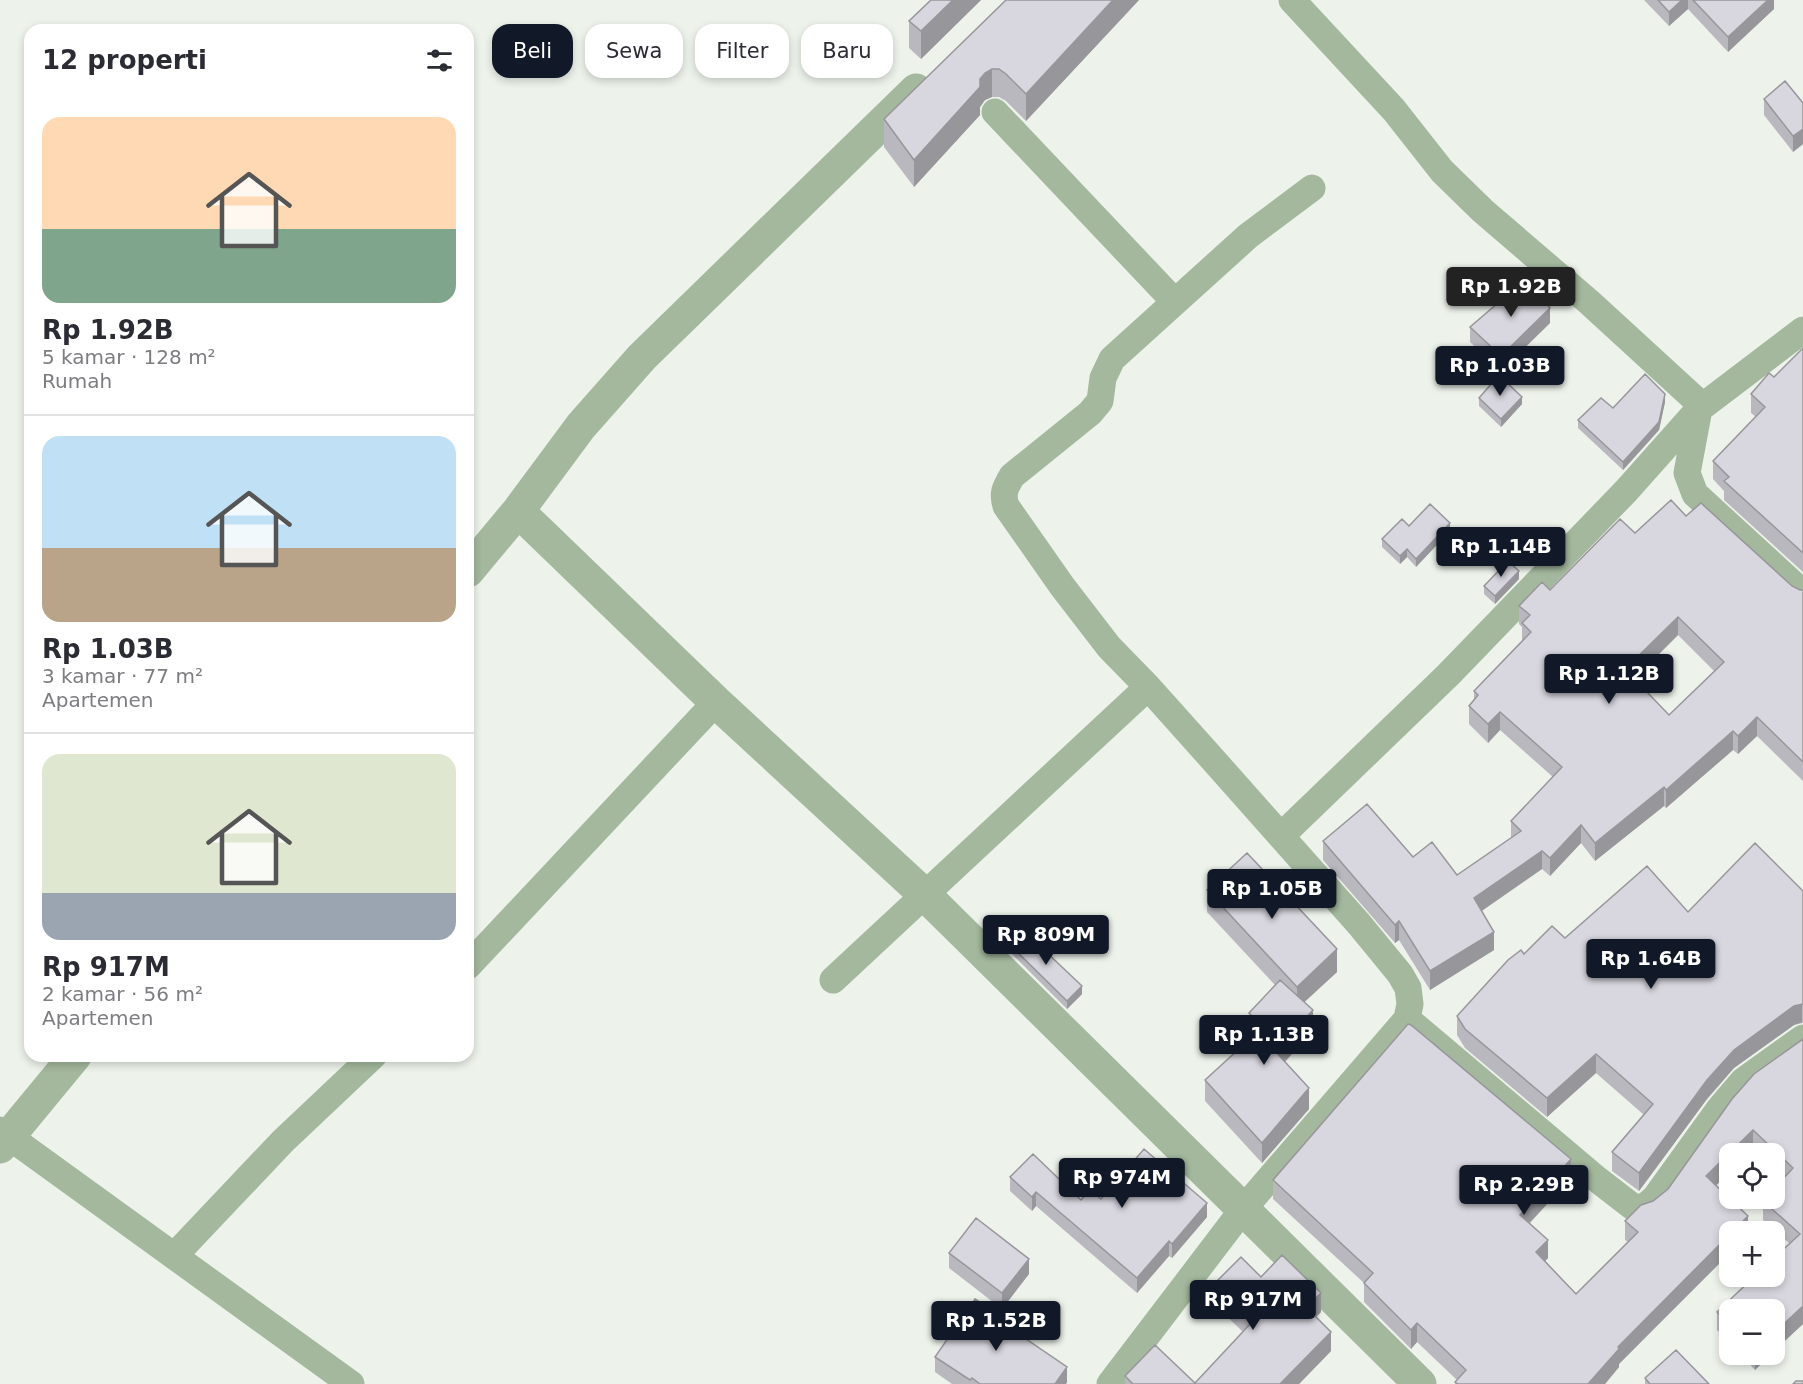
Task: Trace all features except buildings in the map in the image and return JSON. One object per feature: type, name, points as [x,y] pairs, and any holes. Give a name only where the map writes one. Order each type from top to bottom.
[{"type":"street","points":[[1292,0],[1394,110],[1442,171],[1483,211],[1666,371],[1696,401],[1700,409],[1687,473],[1695,494],[1803,593]]},
{"type":"street","points":[[474,564],[518,511],[581,426],[642,357],[940,66]]},
{"type":"street","points":[[995,112],[1175,302]]},
{"type":"street","points":[[1110,1384],[1244,1208],[1407,1019],[1410,1004],[1408,988],[1400,974],[1359,924],[1148,687],[1109,647],[1006,506],[1003,497],[1004,489],[1012,476],[1090,413],[1100,401],[1103,378],[1112,359],[1248,236],[1312,188]]},
{"type":"street","points":[[1281,836],[1448,675],[1626,492],[1700,409],[1803,330]]},
{"type":"street","points":[[518,511],[716,702],[925,895],[1420,1384]]},
{"type":"street","points":[[833,980],[1148,687]]},
{"type":"street","points":[[474,960],[716,702]]},
{"type":"street","points":[[1407,1019],[1598,1180],[1633,1207],[1639,1208],[1655,1198],[1720,1108],[1743,1082],[1803,1038]]},
{"type":"street","points":[[70,1062],[3,1138],[174,1256],[351,1384]]},
{"type":"street","points":[[174,1256],[283,1141],[367,1062]]}]
